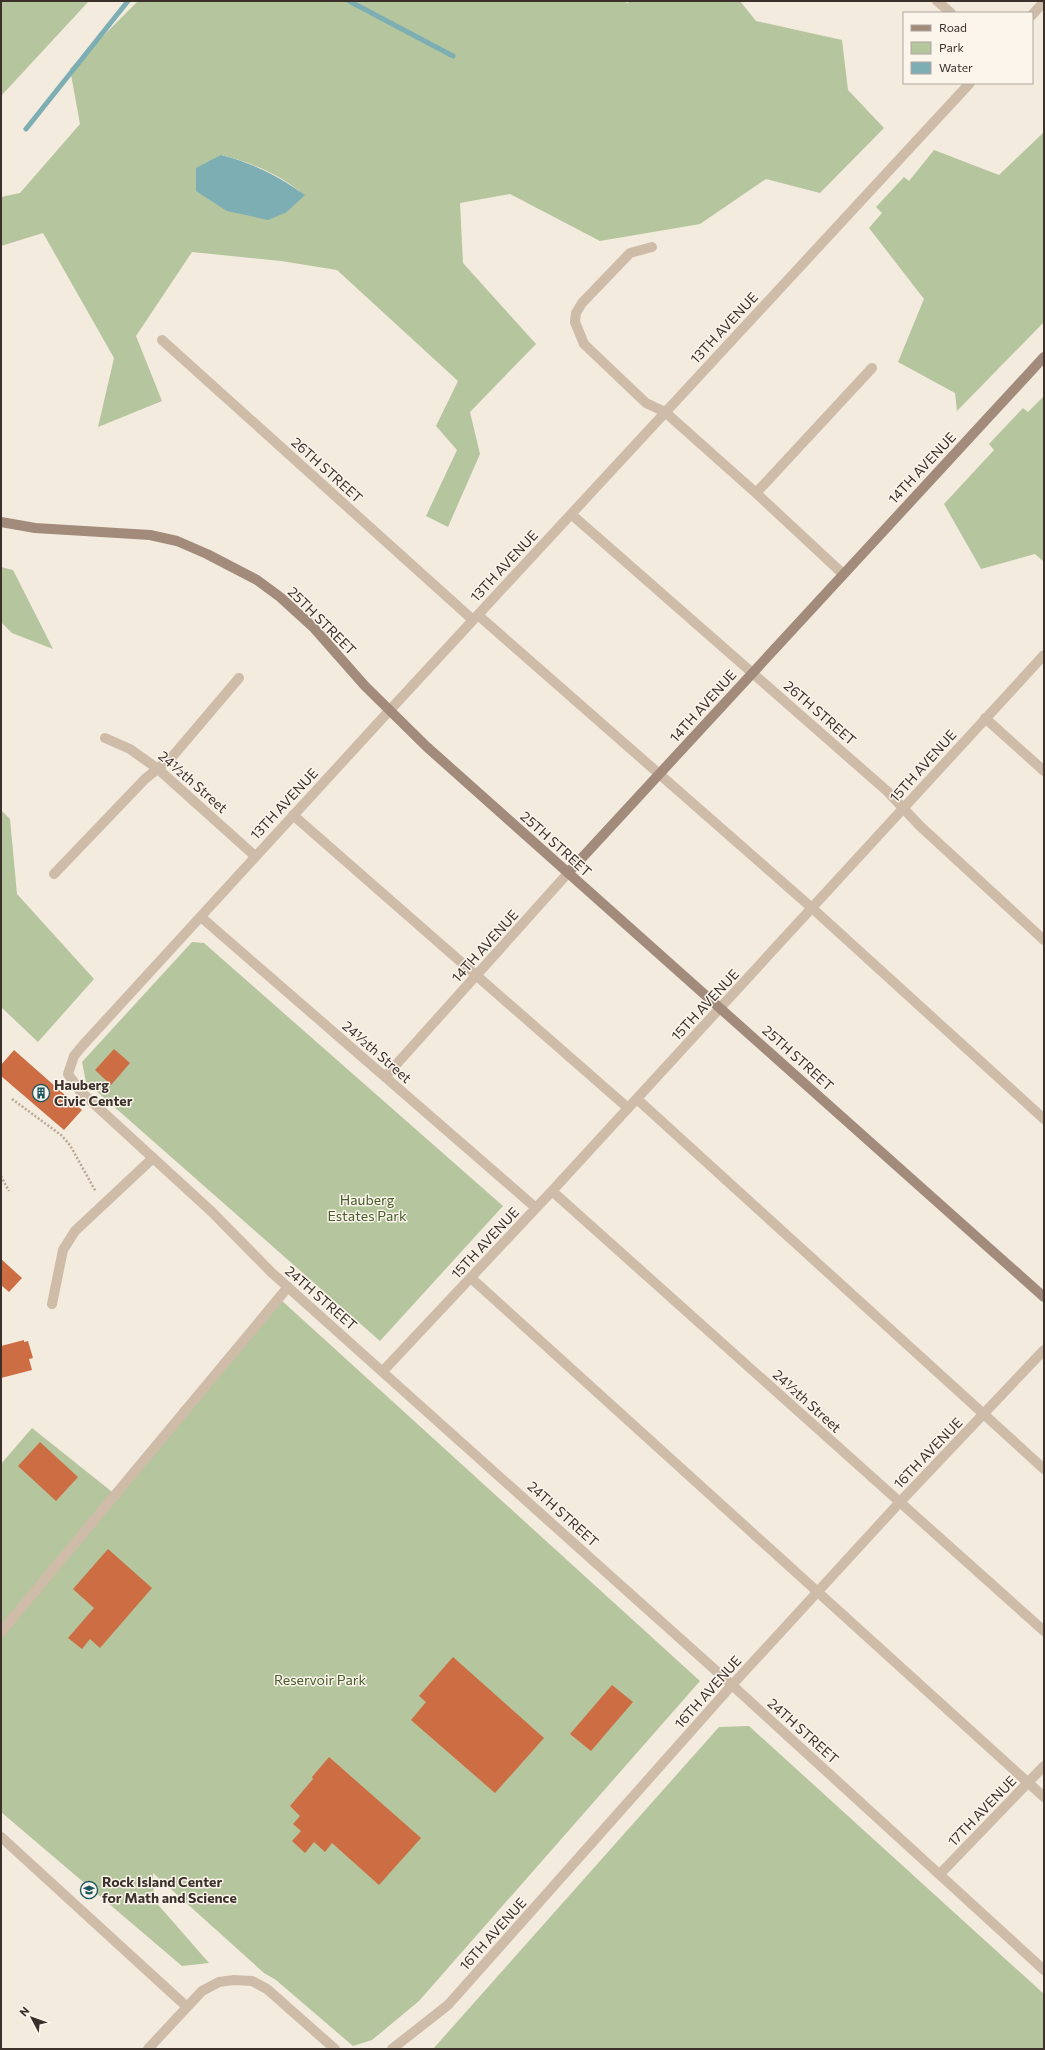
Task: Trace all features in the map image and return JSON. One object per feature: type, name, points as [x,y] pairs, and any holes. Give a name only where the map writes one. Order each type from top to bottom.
[{"type":"street","points":[[938,1],[950,12]]},
{"type":"street","points":[[1033,14],[1044,2]]},
{"type":"street","name":"13TH AVENUE","points":[[68,1074],[74,1056],[84,1044],[293,815],[969,84]]},
{"type":"street","points":[[652,247],[630,253],[582,303],[576,313],[575,322],[584,344],[646,403],[665,412],[756,493],[843,574]]},
{"type":"street","name":"26TH STREET","points":[[162,340],[476,618],[812,908],[1044,1119]]},
{"type":"street","name":"14TH AVENUE","points":[[385,1077],[568,873],[1044,357]]},
{"type":"street","points":[[756,493],[872,368]]},
{"type":"street","name":"26TH STREET","points":[[571,514],[887,791],[920,826],[1044,940]]},
{"type":"street","name":"25TH STREET","points":[[1,522],[35,528],[150,535],[177,541],[207,554],[257,580],[280,597],[313,626],[389,711],[568,873],[1044,1297]]},
{"type":"street","name":"15TH AVENUE","points":[[383,1371],[637,1099],[1044,655]]},
{"type":"street","points":[[54,874],[146,779],[172,757],[239,678]]},
{"type":"street","points":[[985,718],[1044,771]]},
{"type":"street","name":"24½th Street","points":[[105,738],[130,749],[158,769],[256,856]]},
{"type":"street","points":[[293,815],[628,1108]]},
{"type":"street","name":"24½th Street","points":[[201,917],[536,1208]]},
{"type":"street","name":"24TH STREET","points":[[68,1074],[71,1081],[88,1099],[212,1212],[288,1287],[732,1686],[1044,1970]]},
{"type":"street","points":[[637,1099],[1044,1469]]},
{"type":"street","points":[[52,1304],[63,1250],[75,1231],[153,1158]]},
{"type":"street","name":"24½th Street","points":[[552,1191],[1044,1631]]},
{"type":"street","points":[[471,1278],[1044,1797]]},
{"type":"street","points":[[1,1632],[288,1287]]},
{"type":"street","name":"16TH AVENUE","points":[[392,2049],[448,2005],[818,1591],[1044,1350]]},
{"type":"street","name":"17TH AVENUE","points":[[940,1874],[1044,1766]]},
{"type":"street","points":[[1,1837],[187,2007]]},
{"type":"street","points":[[148,2049],[202,1991],[219,1982],[234,1980],[252,1981],[267,1989],[335,2049]]},
{"type":"path","points":[[12,1100],[61,1135],[70,1146],[86,1172],[102,1206]]},
{"type":"path","points":[[1,1176],[9,1191]]},
{"type":"green space","points":[[1,1],[89,1],[1,96]]},
{"type":"green space","points":[[138,1],[622,1],[628,3],[630,1],[740,1],[756,21],[842,40],[848,90],[884,128],[820,193],[766,179],[700,224],[600,241],[510,194],[460,203],[463,263],[536,344],[470,412],[480,454],[448,527],[426,516],[457,450],[436,426],[458,381],[337,270],[281,261],[192,252],[136,336],[162,401],[98,427],[114,358],[43,233],[1,246],[1,197],[20,193],[80,124],[70,69]],"holes":[[[221,155],[254,165],[276,175],[304,195],[287,212]]]},
{"type":"green space","points":[[1044,132],[1044,322],[957,411],[955,393],[898,362],[924,299],[869,228],[882,213],[876,207],[904,177],[909,181],[934,150],[999,175]]},
{"type":"green space","points":[[1044,396],[1044,562],[1035,554],[981,569],[944,504],[994,450],[989,444],[1023,408],[1028,412]]},
{"type":"green space","points":[[1,567],[13,570],[53,649],[12,633],[1,622]]},
{"type":"green space","points":[[1,810],[10,819],[17,894],[94,979],[38,1042],[1,1007]]},
{"type":"green space","name":"Hauberg Estates Park","points":[[192,942],[204,943],[503,1206],[380,1341],[86,1082],[82,1062]]},
{"type":"green space","name":"Reservoir Park","points":[[280,1299],[700,1681],[419,2001],[372,2040],[353,2046],[276,1980],[264,1973],[153,1873],[154,1900],[209,1963],[182,1966],[1,1812],[1,1464],[32,1428],[116,1495]]},
{"type":"green space","points":[[749,1726],[1044,1994],[1044,2049],[433,2049],[719,1727]]},
{"type":"water","points":[[221,155],[244,162],[265,171],[305,195],[287,212],[268,220],[227,211],[196,191],[196,168]]},
{"type":"building","points":[[114,1049],[130,1063],[111,1085],[95,1070]]},
{"type":"building","name":"Hauberg Civic Center","points":[[14,1050],[82,1110],[64,1130],[1,1076],[1,1065]]},
{"type":"building","points":[[1,1259],[22,1278],[9,1292],[1,1285]]},
{"type":"building","points":[[24,1340],[24,1342],[28,1341],[33,1358],[29,1359],[32,1370],[1,1378],[1,1346]]},
{"type":"building","points":[[40,1442],[78,1477],[56,1501],[18,1466]]},
{"type":"building","points":[[108,1549],[152,1588],[100,1648],[90,1639],[82,1649],[68,1638],[94,1608],[73,1589]]},
{"type":"building","points":[[453,1657],[544,1738],[495,1793],[411,1720],[426,1702],[419,1696]]},
{"type":"building","points":[[612,1685],[633,1702],[591,1751],[570,1734]]},
{"type":"building","points":[[329,1757],[421,1838],[379,1885],[332,1843],[325,1852],[314,1842],[305,1853],[292,1841],[301,1831],[293,1824],[300,1816],[290,1806]]},
{"type":"waterway","points":[[26,129],[128,1]]},
{"type":"waterway","points":[[349,1],[453,56]]},
{"type":"place","name":"Hauberg Civic Center","points":[[41,1093]]},
{"type":"place","name":"Rock Island Center for Math and Science","points":[[89,1890]]}]
